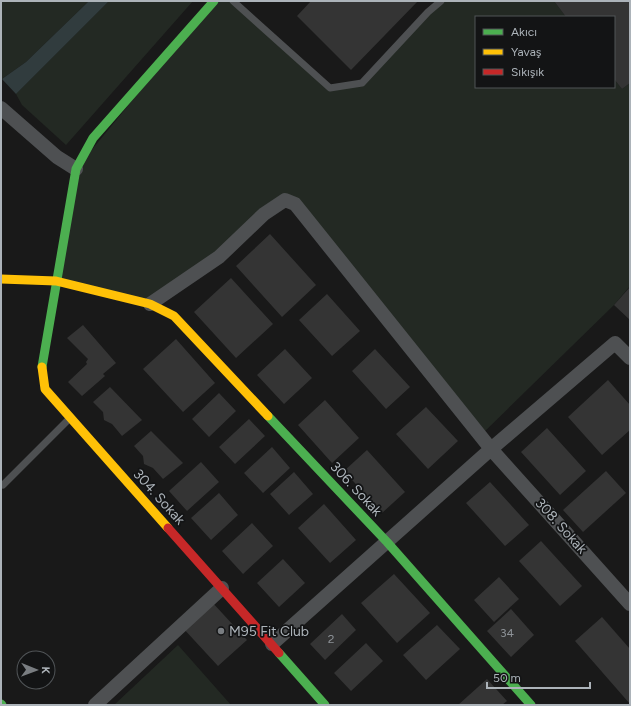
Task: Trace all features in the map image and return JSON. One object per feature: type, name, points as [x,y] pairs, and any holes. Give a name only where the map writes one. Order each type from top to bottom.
[{"type":"street","name":"304. Sokak","points":[[214,1],[93,138],[76,169],[41,364],[45,389],[272,644],[323,704]]},
{"type":"street","points":[[1,108],[57,157],[76,169]]},
{"type":"street","name":"308. Sokak","points":[[150,304],[220,257],[264,214],[285,200],[295,204],[491,448],[630,604]]},
{"type":"street","name":"306. Sokak","points":[[1,279],[56,281],[150,304],[174,316],[387,542],[531,705]]},
{"type":"street","points":[[272,644],[491,448],[615,343],[630,358]]},
{"type":"street","points":[[95,705],[222,588]]},
{"type":"lane","points":[[232,1],[330,88],[362,83],[428,12],[441,1]]},
{"type":"lane","points":[[3,485],[71,418]]},
{"type":"shaded area","points":[[1,1],[89,1],[26,62],[2,79]]},
{"type":"shaded area","points":[[89,1],[109,1],[16,94],[2,79],[26,62]]},
{"type":"shaded area","points":[[109,1],[193,1],[66,145],[22,105],[16,94]]},
{"type":"shaded area","points":[[214,1],[233,1],[330,88],[362,83],[443,1],[554,1],[565,16],[475,16],[475,88],[615,88],[615,80],[622,89],[630,83],[630,286],[614,305],[481,435],[284,201],[150,304],[56,281],[76,169]]},
{"type":"shaded area","points":[[178,645],[231,705],[114,705]]},
{"type":"building","points":[[311,1],[418,1],[351,70],[297,16]]},
{"type":"building","points":[[554,1],[630,1],[630,83],[622,89],[615,80],[615,16],[565,16]]},
{"type":"building","points":[[270,234],[316,285],[282,317],[236,266]]},
{"type":"building","points":[[231,278],[273,324],[236,358],[194,312]]},
{"type":"building","points":[[630,287],[630,320],[614,305]]},
{"type":"building","points":[[327,294],[360,331],[332,356],[299,320]]},
{"type":"building","points":[[83,325],[116,363],[103,374],[105,376],[82,396],[68,382],[87,364],[86,362],[88,359],[67,338]]},
{"type":"building","points":[[176,339],[215,383],[183,412],[143,369]]},
{"type":"building","points":[[285,349],[312,378],[284,404],[257,375]]},
{"type":"building","points":[[375,349],[410,387],[386,409],[352,371]]},
{"type":"building","points":[[608,380],[630,405],[630,430],[602,455],[568,417]]},
{"type":"building","points":[[110,387],[142,420],[122,436],[112,424],[104,420],[103,412],[93,402]]},
{"type":"building","points":[[219,393],[236,411],[209,437],[192,419]]},
{"type":"building","points":[[325,400],[359,438],[332,463],[298,425]]},
{"type":"building","points":[[426,407],[458,441],[428,469],[396,434]]},
{"type":"building","points":[[249,419],[265,436],[235,464],[219,447]]},
{"type":"building","points":[[547,428],[586,471],[560,495],[521,452]]},
{"type":"building","points":[[151,431],[183,463],[163,479],[153,468],[144,464],[143,456],[134,446]]},
{"type":"building","points":[[272,447],[290,468],[263,493],[244,473]]},
{"type":"building","points":[[367,450],[405,492],[382,513],[344,471]]},
{"type":"building","points":[[201,462],[219,482],[187,511],[169,491]]},
{"type":"building","points":[[606,471],[626,493],[583,532],[563,510]]},
{"type":"building","points":[[294,472],[313,494],[289,515],[270,494]]},
{"type":"building","points":[[490,482],[529,525],[505,546],[466,503]]},
{"type":"building","points":[[219,493],[238,515],[211,540],[191,518]]},
{"type":"building","points":[[324,504],[356,540],[330,563],[298,528]]},
{"type":"building","points":[[252,523],[273,546],[243,574],[222,551]]},
{"type":"building","points":[[541,541],[582,586],[560,606],[519,561]]},
{"type":"building","points":[[283,559],[305,583],[279,607],[257,583]]},
{"type":"building","points":[[394,574],[430,613],[397,643],[361,603]]},
{"type":"building","points":[[499,577],[519,599],[494,622],[474,600]]},
{"type":"building","points":[[211,601],[247,640],[218,666],[182,627]]},
{"type":"building","points":[[511,609],[534,635],[511,657],[487,631]]},
{"type":"building","points":[[342,614],[356,630],[325,660],[310,644]]},
{"type":"building","points":[[602,617],[630,649],[630,704],[575,641]]},
{"type":"building","points":[[437,625],[460,649],[426,680],[403,655]]},
{"type":"building","points":[[366,643],[383,661],[351,691],[334,673]]},
{"type":"building","points":[[487,679],[507,701],[502,705],[458,705]]},
{"type":"traffic: fast","points":[[42,367],[76,169],[93,138],[214,1]]},
{"type":"traffic: fast","points":[[268,416],[387,542],[531,705]]},
{"type":"traffic: fast","points":[[279,653],[325,705]]},
{"type":"traffic: slow","points":[[1,279],[56,281],[150,304],[174,316],[268,416]]},
{"type":"traffic: slow","points":[[42,367],[45,389],[168,528]]},
{"type":"traffic: jam","points":[[168,528],[279,653]]},
{"type":"place","name":"M95 Fit Club","points":[[221,631]]}]
